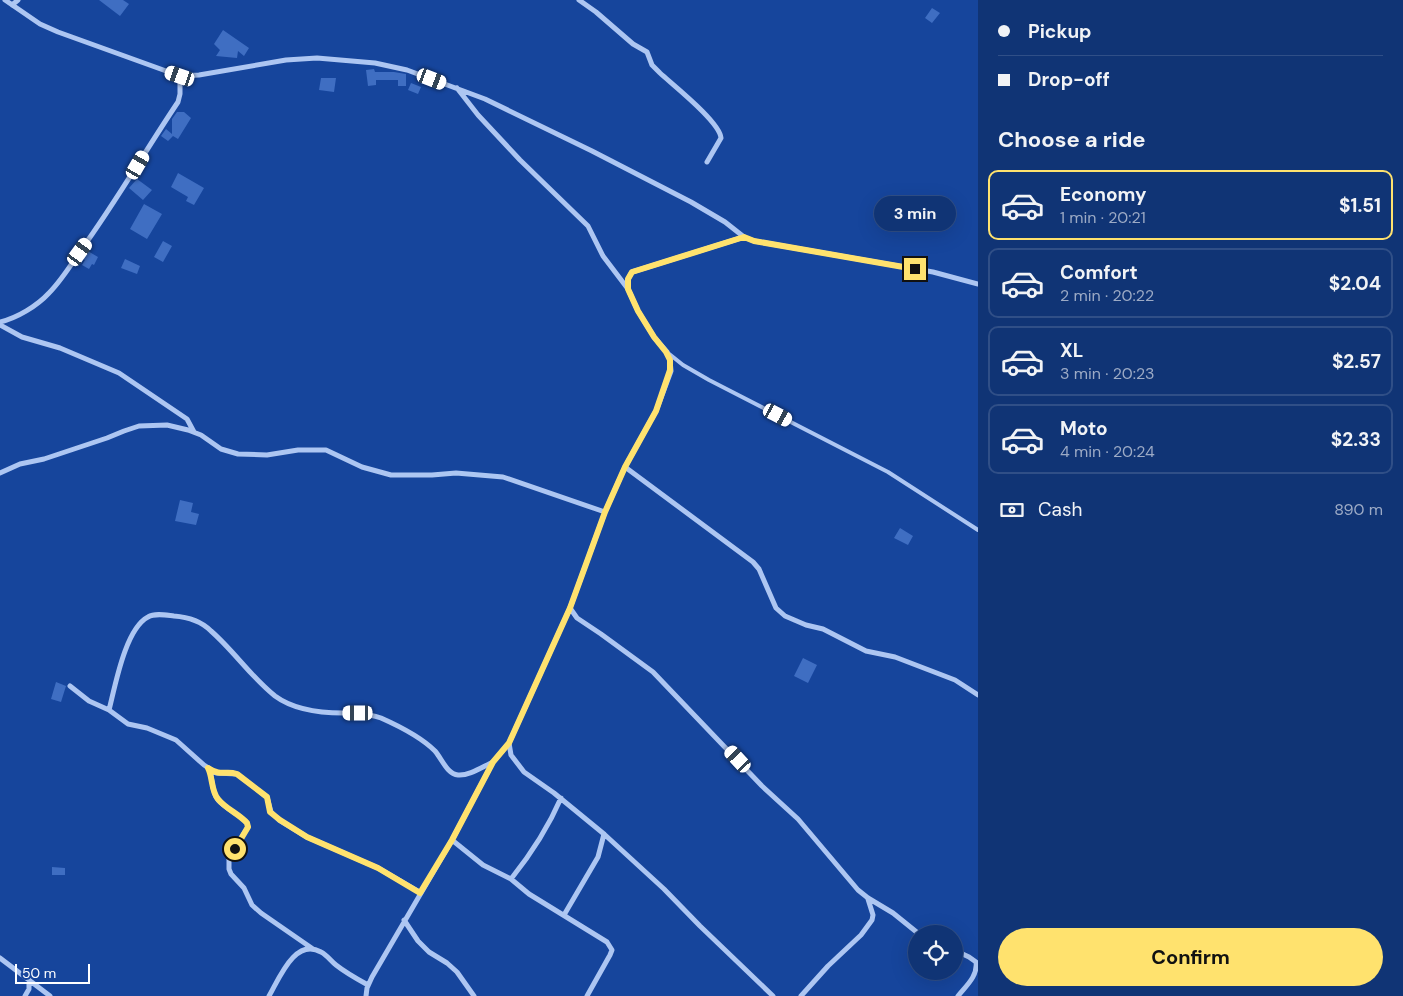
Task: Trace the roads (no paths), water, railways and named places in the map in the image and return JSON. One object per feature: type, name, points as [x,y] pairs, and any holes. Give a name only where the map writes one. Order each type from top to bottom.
[{"type":"street","points":[[4,0],[40,24],[58,32],[180,76],[199,75],[286,60],[317,58],[375,62],[407,70],[485,99],[660,185],[713,214],[744,237],[754,241],[933,272],[978,284]]},
{"type":"street","points":[[12,5],[18,0]]},
{"type":"street","points":[[579,0],[634,44],[647,52],[652,65],[711,120],[720,133],[721,138],[708,162]]},
{"type":"street","points":[[0,324],[16,317],[49,294],[100,225],[178,102],[180,76]]},
{"type":"street","points":[[366,996],[368,985],[452,840],[493,762],[509,743],[570,608],[605,512],[625,467],[656,411],[670,370],[670,360],[666,352],[638,311],[628,289],[603,256],[588,226],[520,160],[456,88]]},
{"type":"street","points":[[628,289],[628,279],[632,272],[744,237]]},
{"type":"street","points":[[0,324],[22,338],[60,348],[119,374],[187,419],[194,432]]},
{"type":"street","points":[[0,473],[20,464],[44,459],[139,426],[174,426],[194,432],[221,449],[238,454],[267,456],[298,450],[326,450],[362,467],[390,475],[456,473],[503,477],[605,512]]},
{"type":"street","points":[[625,467],[753,562],[759,569],[779,612],[806,626],[823,629],[839,636],[866,651],[895,657],[955,680],[978,695]]},
{"type":"street","points":[[570,608],[577,618],[653,672],[762,786],[798,819],[858,890],[908,925]]},
{"type":"street","points":[[109,710],[121,659],[140,623],[155,615],[187,617],[210,629],[258,680],[275,696],[289,705],[327,712],[372,715],[382,719],[428,744],[437,753],[450,772],[455,775],[469,773],[493,762]]},
{"type":"street","points":[[70,686],[132,726],[148,728],[176,740],[208,768],[219,774],[237,774],[267,797],[270,812],[307,837],[378,868],[420,893]]},
{"type":"street","points":[[509,743],[511,755],[524,772],[560,798],[604,834],[664,889],[773,996]]},
{"type":"street","points":[[208,768],[213,780],[214,794],[218,800],[247,823],[248,827],[229,857],[231,874],[244,888],[252,905],[313,949]]},
{"type":"street","points":[[511,879],[541,837],[552,818],[560,798]]},
{"type":"street","points":[[564,915],[598,857],[604,834]]},
{"type":"street","points":[[452,840],[483,865],[511,879],[529,894],[610,946],[612,950],[587,996]]},
{"type":"street","points":[[801,996],[828,966],[861,935],[872,920],[868,898]]},
{"type":"street","points":[[404,920],[418,941],[429,952],[447,963],[457,972],[474,996]]},
{"type":"street","points":[[269,996],[286,966],[299,951],[306,948],[322,952],[350,976],[368,985]]},
{"type":"street","points":[[958,996],[977,970],[976,962],[963,954]]},
{"type":"street","points":[[0,958],[50,996]]},
{"type":"street","points":[[25,996],[29,989],[29,979]]},
{"type":"lane","points":[[666,352],[683,365],[709,380],[888,472],[978,530]]}]
